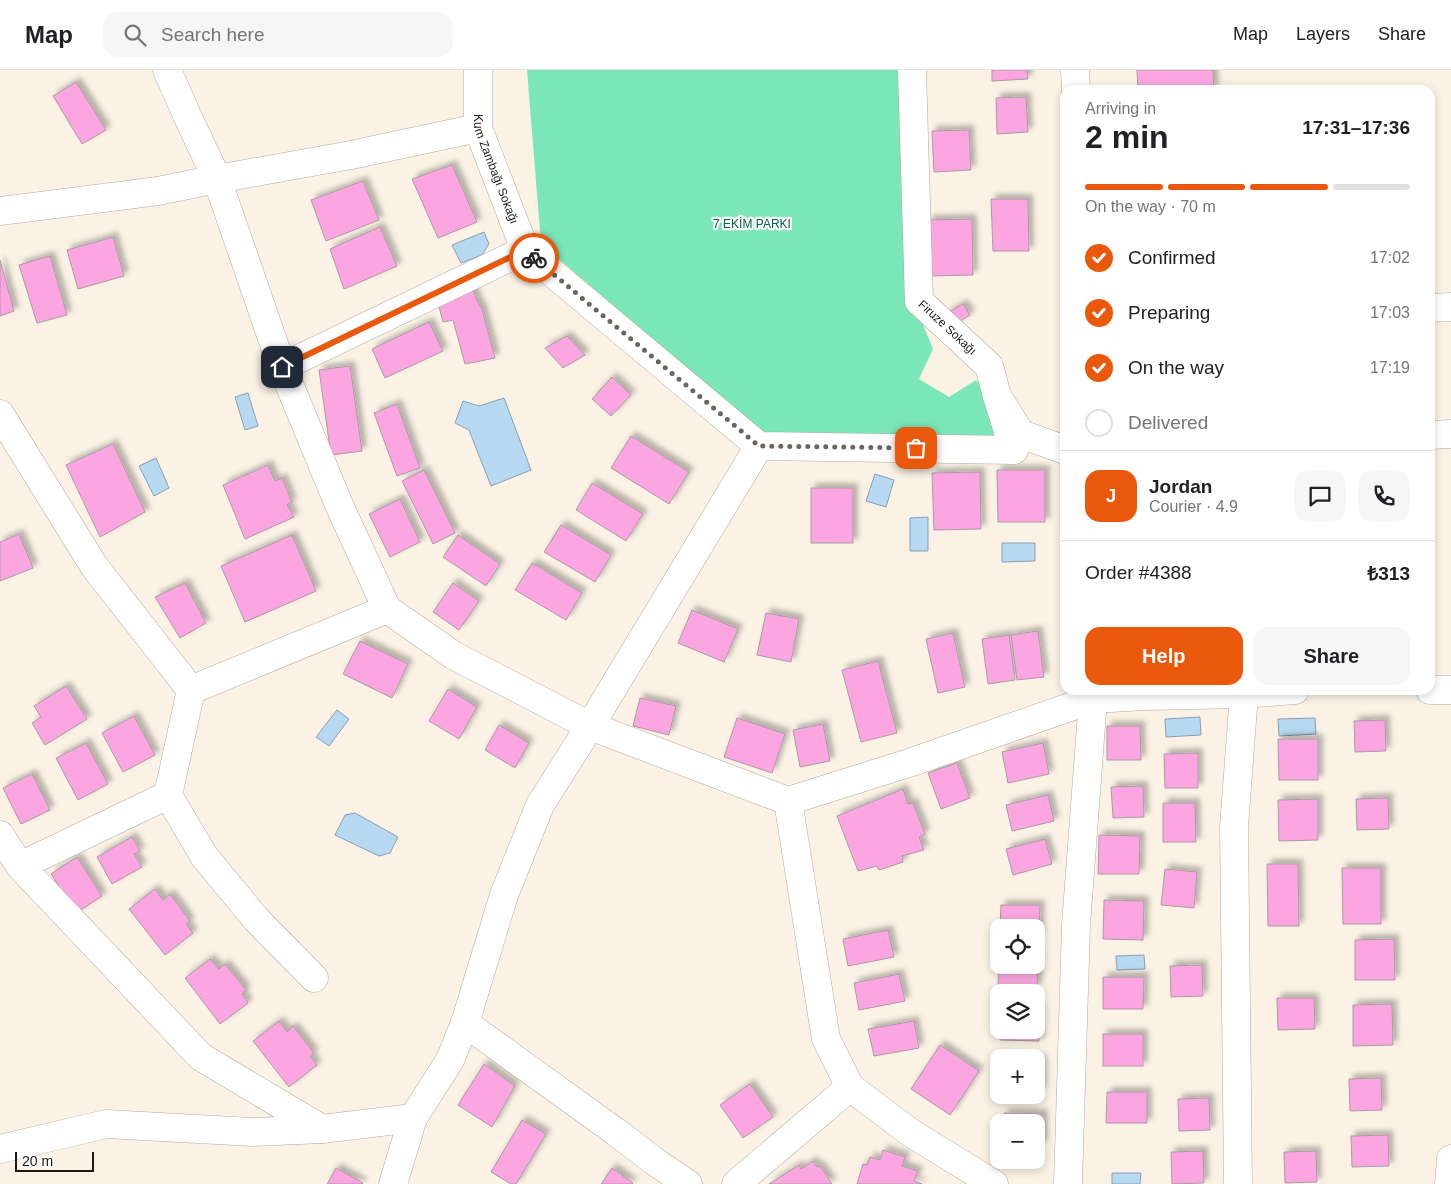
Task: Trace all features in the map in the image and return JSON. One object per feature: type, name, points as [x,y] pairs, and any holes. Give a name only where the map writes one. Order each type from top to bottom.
[{"type":"street","points":[[167,70],[217,179],[282,367],[340,507],[387,610],[453,655],[590,726],[788,801],[909,763],[1090,695]]},
{"type":"street","name":"Kum Zambağı Sokağı","points":[[478,70],[478,128],[525,250],[759,446]]},
{"type":"street","name":"Firuze Sokağı","points":[[912,70],[919,302],[989,366],[997,396],[1021,434],[1060,448]]},
{"type":"street","points":[[1076,70],[1076,85]]},
{"type":"street","points":[[0,211],[158,191],[351,155],[478,128]]},
{"type":"street","points":[[282,367],[525,250]]},
{"type":"street","points":[[1435,308],[1451,307]]},
{"type":"street","points":[[393,1184],[412,1118],[450,1060],[465,1023],[504,895],[540,805],[590,726],[759,446],[1014,450],[997,396]]},
{"type":"street","points":[[0,414],[94,566],[191,690]]},
{"type":"street","points":[[1435,435],[1451,434]]},
{"type":"street","points":[[191,690],[387,610]]},
{"type":"street","points":[[191,690],[168,795],[204,856],[256,919],[314,978]]},
{"type":"street","points":[[1435,690],[1451,690]]},
{"type":"street","points":[[1068,1184],[1076,925],[1093,695]]},
{"type":"street","points":[[1118,695],[1194,695]]},
{"type":"street","points":[[1238,1184],[1234,827],[1244,695]]},
{"type":"street","points":[[20,866],[168,795]]},
{"type":"street","points":[[788,801],[826,1039],[850,1087],[911,1133],[994,1184]]},
{"type":"street","points":[[0,835],[20,866],[201,1057],[322,1129]]},
{"type":"street","points":[[465,1023],[688,1184]]},
{"type":"street","points":[[736,1184],[850,1087]]},
{"type":"street","points":[[0,1149],[106,1124],[253,1132],[322,1129],[412,1118]]},
{"type":"street","points":[[1449,1184],[1451,1159]]},
{"type":"green space","name":"7 EKİM PARKI","points":[[527,70],[898,70],[908,289],[933,349],[919,379],[949,397],[976,380],[999,406],[1004,440],[762,437],[541,243]]},
{"type":"water","points":[[484,232],[489,244],[482,255],[461,263],[452,245]]},
{"type":"water","points":[[248,393],[258,426],[245,430],[235,397]]},
{"type":"water","points":[[504,398],[531,470],[491,486],[469,430],[455,423],[463,401],[479,406]]},
{"type":"water","points":[[156,458],[169,488],[154,496],[139,466]]},
{"type":"water","points":[[875,474],[894,480],[886,507],[866,501]]},
{"type":"water","points":[[928,517],[928,551],[910,551],[910,518]]},
{"type":"water","points":[[1002,543],[1035,543],[1035,561],[1002,562]]},
{"type":"water","points":[[337,710],[349,719],[329,746],[316,737]]},
{"type":"water","points":[[1200,717],[1201,735],[1166,737],[1165,719]]},
{"type":"water","points":[[1315,718],[1316,734],[1279,736],[1278,719]]},
{"type":"water","points":[[355,813],[398,837],[390,853],[379,856],[335,835],[345,815]]},
{"type":"water","points":[[1144,955],[1145,969],[1117,970],[1116,956]]},
{"type":"water","points":[[1112,1173],[1141,1173],[1140,1184],[1112,1184]]},
{"type":"building","points":[[992,70],[1027,70],[1028,79],[992,81]]},
{"type":"building","points":[[1137,70],[1213,70],[1214,85],[1138,85]]},
{"type":"building","points":[[76,82],[106,130],[82,144],[53,96]]},
{"type":"building","points":[[1026,97],[1028,132],[997,134],[996,98]]},
{"type":"building","points":[[969,130],[971,170],[934,172],[932,131]]},
{"type":"building","points":[[452,165],[477,222],[438,238],[412,179]]},
{"type":"building","points":[[363,181],[379,220],[326,241],[311,200]]},
{"type":"building","points":[[991,199],[1028,199],[1029,251],[993,251]]},
{"type":"building","points":[[972,219],[973,275],[929,276],[928,220]]},
{"type":"building","points":[[380,227],[397,266],[344,289],[330,249]]},
{"type":"building","points":[[113,237],[124,276],[78,289],[67,250]]},
{"type":"building","points":[[50,256],[67,315],[37,323],[19,265]]},
{"type":"building","points":[[0,260],[14,311],[0,316]]},
{"type":"building","points":[[473,289],[482,309],[495,358],[465,364],[453,320],[443,322],[437,299]]},
{"type":"building","points":[[963,304],[970,315],[954,325],[947,313]]},
{"type":"building","points":[[429,322],[443,351],[385,378],[372,349]]},
{"type":"building","points":[[567,336],[585,355],[563,368],[545,348]]},
{"type":"building","points":[[350,366],[362,451],[331,455],[319,370]]},
{"type":"building","points":[[612,377],[631,395],[611,416],[592,399]]},
{"type":"building","points":[[397,404],[420,468],[397,476],[374,413]]},
{"type":"building","points":[[631,436],[689,472],[669,504],[611,468]]},
{"type":"building","points":[[113,444],[145,512],[100,537],[66,465]]},
{"type":"building","points":[[268,465],[275,481],[282,478],[292,502],[287,505],[294,517],[245,539],[223,485]]},
{"type":"building","points":[[424,470],[455,533],[433,544],[402,481]]},
{"type":"building","points":[[997,470],[1045,470],[1045,522],[998,522]]},
{"type":"building","points":[[980,472],[981,529],[934,530],[932,473]]},
{"type":"building","points":[[592,483],[643,514],[626,541],[576,510]]},
{"type":"building","points":[[811,488],[853,488],[853,543],[811,543]]},
{"type":"building","points":[[400,499],[420,542],[390,557],[369,514]]},
{"type":"building","points":[[561,525],[611,555],[595,582],[544,552]]},
{"type":"building","points":[[19,534],[33,568],[0,581],[0,542]]},
{"type":"building","points":[[292,535],[316,591],[245,622],[221,566]]},
{"type":"building","points":[[458,535],[500,564],[486,586],[443,557]]},
{"type":"building","points":[[532,563],[582,593],[566,620],[515,590]]},
{"type":"building","points":[[185,583],[206,623],[180,638],[155,597]]},
{"type":"building","points":[[453,583],[479,601],[459,630],[433,612]]},
{"type":"building","points":[[692,610],[738,629],[724,662],[678,643]]},
{"type":"building","points":[[766,613],[799,619],[791,662],[757,655]]},
{"type":"building","points":[[1038,631],[1044,677],[1017,680],[1011,635]]},
{"type":"building","points":[[953,633],[965,687],[938,693],[926,639]]},
{"type":"building","points":[[1009,635],[1015,680],[988,684],[982,639]]},
{"type":"building","points":[[360,641],[408,664],[392,698],[343,674]]},
{"type":"building","points":[[878,661],[897,733],[861,742],[842,670]]},
{"type":"building","points":[[66,686],[87,719],[45,745],[32,723],[41,717],[34,706]]},
{"type":"building","points":[[448,689],[477,707],[459,739],[429,721]]},
{"type":"building","points":[[640,698],[676,706],[669,735],[633,726]]},
{"type":"building","points":[[134,716],[155,755],[123,772],[102,733]]},
{"type":"building","points":[[737,718],[785,734],[772,773],[724,757]]},
{"type":"building","points":[[1385,720],[1386,751],[1355,752],[1354,721]]},
{"type":"building","points":[[823,724],[830,761],[800,767],[793,730]]},
{"type":"building","points":[[499,725],[529,743],[515,768],[485,750]]},
{"type":"building","points":[[1107,726],[1140,726],[1141,760],[1107,760]]},
{"type":"building","points":[[1278,739],[1318,739],[1318,780],[1279,780]]},
{"type":"building","points":[[86,743],[108,784],[78,800],[56,758]]},
{"type":"building","points":[[1043,743],[1049,774],[1008,783],[1002,752]]},
{"type":"building","points":[[1198,753],[1198,788],[1165,788],[1164,754]]},
{"type":"building","points":[[957,763],[970,798],[941,809],[928,773]]},
{"type":"building","points":[[32,774],[50,810],[21,824],[3,788]]},
{"type":"building","points":[[1143,786],[1144,817],[1113,818],[1111,787]]},
{"type":"building","points":[[903,789],[908,804],[913,803],[925,834],[919,837],[924,850],[902,856],[903,862],[879,870],[877,866],[858,871],[837,816]]},
{"type":"building","points":[[1048,795],[1054,821],[1012,831],[1006,805]]},
{"type":"building","points":[[1388,798],[1389,829],[1357,830],[1356,799]]},
{"type":"building","points":[[1318,799],[1318,840],[1279,841],[1278,800]]},
{"type":"building","points":[[1163,803],[1195,803],[1196,842],[1163,842]]},
{"type":"building","points":[[1099,835],[1140,836],[1139,874],[1098,874]]},
{"type":"building","points":[[132,837],[140,851],[134,854],[142,867],[112,884],[97,857]]},
{"type":"building","points":[[1045,839],[1052,864],[1013,875],[1006,849]]},
{"type":"building","points":[[77,857],[102,896],[76,913],[51,874]]},
{"type":"building","points":[[1267,864],[1298,864],[1299,926],[1268,926]]},
{"type":"building","points":[[1342,868],[1381,868],[1381,924],[1343,924]]},
{"type":"building","points":[[1165,869],[1197,872],[1194,908],[1161,905]]},
{"type":"building","points":[[155,889],[163,900],[170,894],[190,921],[186,924],[193,933],[165,955],[129,909]]},
{"type":"building","points":[[1104,900],[1144,901],[1143,940],[1103,939]]},
{"type":"building","points":[[1001,905],[1040,905],[1040,919],[1000,919]]},
{"type":"building","points":[[888,930],[894,957],[848,966],[843,939]]},
{"type":"building","points":[[1394,939],[1395,980],[1355,980],[1355,940]]},
{"type":"building","points":[[210,959],[219,969],[225,964],[246,990],[242,994],[248,1003],[220,1024],[185,978]]},
{"type":"building","points":[[1202,965],[1203,996],[1171,997],[1170,966]]},
{"type":"building","points":[[899,974],[905,1001],[859,1010],[854,983]]},
{"type":"building","points":[[998,974],[1037,974],[1037,984],[998,984]]},
{"type":"building","points":[[1103,977],[1144,977],[1143,1009],[1103,1009]]},
{"type":"building","points":[[1277,998],[1314,998],[1315,1029],[1278,1030]]},
{"type":"building","points":[[1392,1004],[1393,1045],[1353,1046],[1353,1005]]},
{"type":"building","points":[[279,1021],[287,1032],[293,1026],[314,1053],[310,1056],[317,1065],[289,1087],[253,1041]]},
{"type":"building","points":[[914,1021],[919,1048],[874,1056],[868,1029]]},
{"type":"building","points":[[1103,1034],[1143,1034],[1143,1066],[1103,1066]]},
{"type":"building","points":[[1039,1039],[1039,1041],[1000,1040]]},
{"type":"building","points":[[940,1045],[979,1071],[950,1115],[911,1089]]},
{"type":"building","points":[[484,1064],[515,1086],[492,1127],[458,1105]]},
{"type":"building","points":[[1381,1078],[1382,1110],[1350,1111],[1349,1079]]},
{"type":"building","points":[[750,1084],[773,1117],[743,1138],[720,1105]]},
{"type":"building","points":[[1107,1092],[1147,1092],[1147,1123],[1106,1123]]},
{"type":"building","points":[[1209,1098],[1210,1130],[1179,1131],[1178,1099]]},
{"type":"building","points":[[1004,1113],[1043,1114],[1004,1114]]},
{"type":"building","points":[[522,1120],[546,1134],[516,1184],[511,1184],[491,1172]]},
{"type":"building","points":[[1388,1135],[1389,1166],[1352,1167],[1351,1136]]},
{"type":"building","points":[[883,1150],[905,1157],[902,1166],[918,1171],[914,1181],[922,1184],[857,1184],[863,1164],[867,1165],[870,1157],[880,1160]]},
{"type":"building","points":[[1203,1151],[1204,1183],[1172,1184],[1171,1152]]},
{"type":"building","points":[[1316,1151],[1317,1182],[1285,1183],[1284,1152]]},
{"type":"building","points":[[813,1161],[817,1167],[820,1166],[832,1184],[769,1184],[799,1165],[801,1169]]},
{"type":"building","points":[[336,1168],[363,1183],[327,1184]]},
{"type":"building","points":[[612,1168],[633,1183],[601,1184]]},
{"type":"way so far","points":[[534,258],[759,446],[916,448]]},
{"type":"route","points":[[282,367],[525,250],[534,258]]}]
